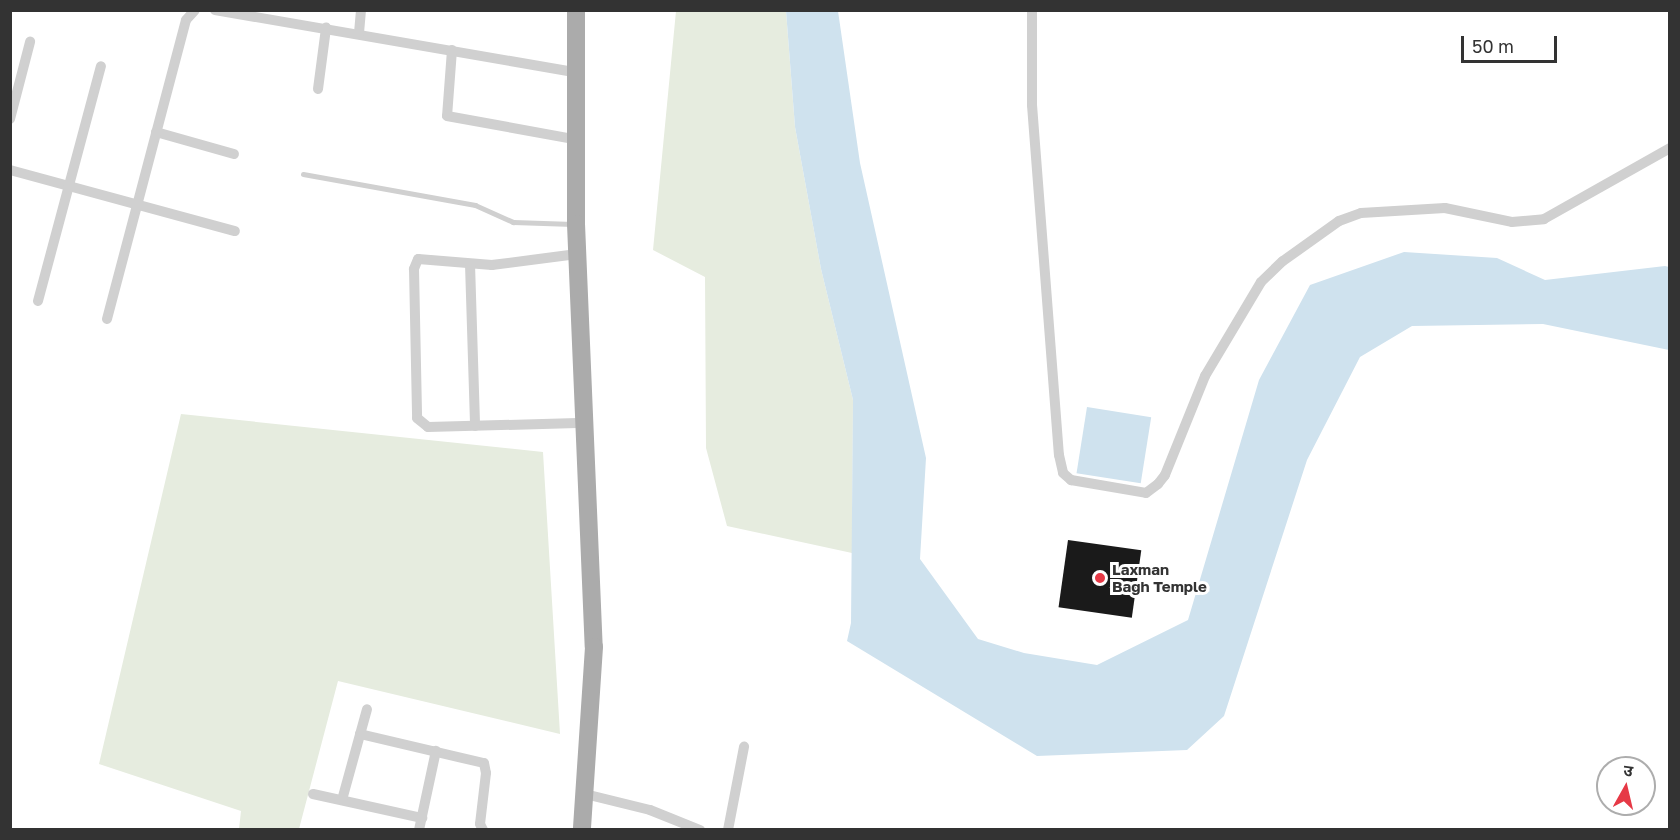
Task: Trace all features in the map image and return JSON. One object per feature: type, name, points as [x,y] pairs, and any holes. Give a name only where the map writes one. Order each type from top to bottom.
[{"type":"main road","points":[[576,10],[574,72],[576,224],[594,647],[582,830]]},
{"type":"street","points":[[107,319],[186,20],[195,10]]},
{"type":"street","points":[[215,10],[359,33],[574,72]]},
{"type":"street","points":[[291,22],[293,10]]},
{"type":"street","points":[[359,33],[361,10]]},
{"type":"street","points":[[1032,10],[1032,105],[1059,455],[1063,473],[1071,480],[1146,493],[1158,484],[1165,475],[1205,376],[1262,282],[1283,261],[1340,221],[1361,213],[1445,208],[1512,222],[1544,219],[1670,148]]},
{"type":"street","points":[[318,89],[326,28]]},
{"type":"street","points":[[10,118],[30,42]]},
{"type":"street","points":[[452,50],[447,116],[574,139]]},
{"type":"street","points":[[38,301],[100,66]]},
{"type":"street","points":[[156,132],[234,154]]},
{"type":"street","points":[[10,170],[235,231]]},
{"type":"street","points":[[577,254],[511,264],[470,264],[423,259],[415,263],[417,418],[428,427],[586,423]]},
{"type":"street","points":[[470,264],[475,426]]},
{"type":"street","points":[[342,800],[367,709]]},
{"type":"street","points":[[360,734],[486,765],[480,824],[483,830]]},
{"type":"street","points":[[728,830],[744,747]]},
{"type":"street","points":[[419,830],[436,751]]},
{"type":"street","points":[[313,794],[422,818]]},
{"type":"street","points":[[585,794],[650,810],[700,830]]},
{"type":"lane","points":[[303,174],[475,205],[513,222],[576,224]]},
{"type":"shaded area","points":[[676,11],[786,11],[795,127],[821,269],[853,400],[852,553],[727,526],[706,448],[705,277],[653,250]]},
{"type":"shaded area","points":[[181,414],[543,452],[560,734],[338,681],[299,829],[239,829],[241,811],[99,764]]},
{"type":"water","points":[[786,11],[838,11],[860,163],[926,458],[920,559],[978,639],[1024,653],[1097,665],[1188,620],[1259,380],[1310,285],[1404,252],[1497,258],[1545,280],[1665,266],[1669,267],[1669,350],[1543,324],[1412,326],[1360,357],[1307,460],[1224,716],[1187,750],[1037,756],[847,641],[851,623],[853,400],[821,269],[795,127]]},
{"type":"water","points":[[1087,407],[1151,417],[1141,483],[1077,473]]},
{"type":"building","name":"Laxman Bagh Temple","points":[[1068,540],[1141,550],[1132,618],[1059,607]]},
{"type":"place","name":"Laxman Bagh Temple","points":[[1100,578]]}]
